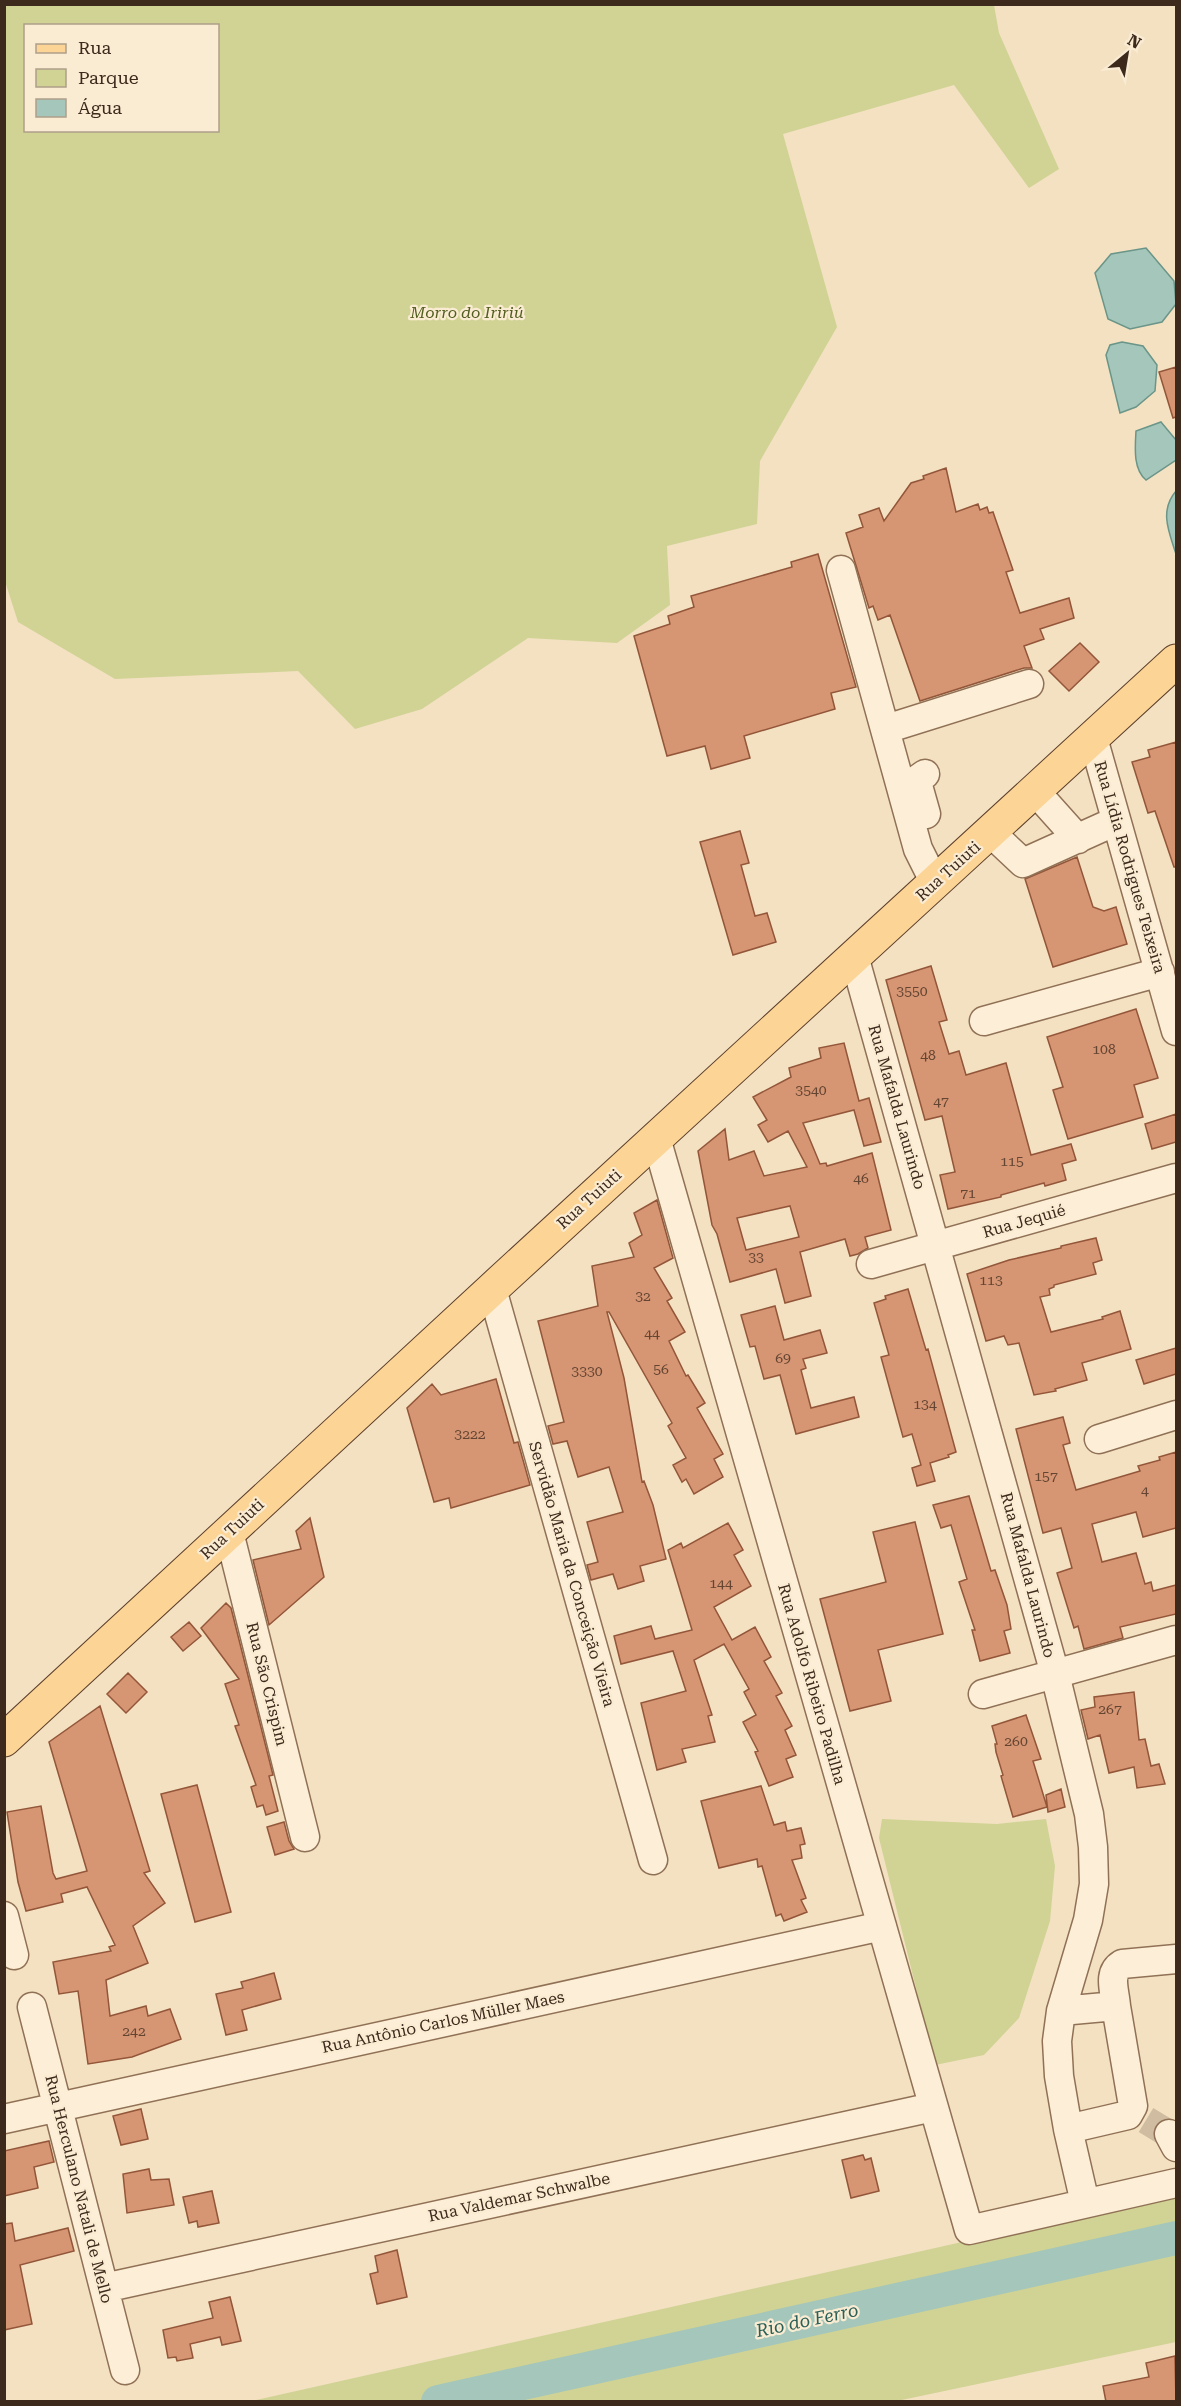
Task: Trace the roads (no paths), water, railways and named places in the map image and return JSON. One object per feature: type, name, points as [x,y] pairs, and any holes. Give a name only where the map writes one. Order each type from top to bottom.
[{"type":"main road","name":"Rua Tuiuti","points":[[4,1740],[854,956],[930,872],[990,832],[1176,661]]},
{"type":"street","points":[[841,570],[918,849],[930,872]]},
{"type":"street","points":[[886,729],[1029,684]]},
{"type":"street","name":"Rua Lídia Rodrigues Teixeira","points":[[1093,738],[1176,1031]]},
{"type":"street","points":[[925,774],[917,782],[936,852],[930,872]]},
{"type":"street","points":[[1035,791],[1078,840]]},
{"type":"street","points":[[990,832],[1023,863],[1116,821]]},
{"type":"street","name":"Rua Mafalda Laurindo","points":[[854,956],[1055,1674],[1089,1814],[1094,1884],[1088,1920],[1061,2011],[1057,2041],[1059,2076],[1068,2129],[1085,2203]]},
{"type":"street","points":[[984,1021],[1160,972]]},
{"type":"street","name":"Rua Adolfo Ribeiro Padilha","points":[[656,1138],[969,2230],[1085,2203]]},
{"type":"street","name":"Rua Jequié","points":[[871,1264],[1176,1178]]},
{"type":"street","name":"Servidão Maria da Conceição Vieira","points":[[492,1289],[653,1860]]},
{"type":"street","points":[[1099,1438],[1176,1414]]},
{"type":"street","name":"Rua São Crispim","points":[[230,1532],[305,1837]]},
{"type":"street","points":[[983,1694],[1176,1640]]},
{"type":"street","points":[[4,1916],[14,1955]]},
{"type":"street","name":"Rua Antônio Carlos Müller Maes","points":[[4,2119],[882,1926]]},
{"type":"street","points":[[1155,2129],[1133,2106],[1113,1977],[1117,1967],[1122,1964],[1176,1959]]},
{"type":"street","points":[[1061,2011],[1116,2006]]},
{"type":"street","name":"Rua Herculano Natali de Mello","points":[[32,2007],[125,2370]]},
{"type":"street","name":"Rua Valdemar Schwalbe","points":[[104,2288],[933,2107]]},
{"type":"street","points":[[1068,2129],[1155,2129]]},
{"type":"street","points":[[1085,2203],[1176,2183]]},
{"type":"water","points":[[1146,248],[1174,281],[1176,304],[1162,322],[1130,329],[1108,319],[1095,273],[1111,254]]},
{"type":"water","points":[[1122,342],[1143,346],[1157,365],[1155,391],[1136,407],[1120,413],[1106,355],[1110,345]]},
{"type":"water","points":[[1161,422],[1176,440],[1176,460],[1146,480],[1137,464],[1136,431]]},
{"type":"water","points":[[1176,491],[1176,554],[1168,530],[1167,514],[1168,506]]},
{"type":"waterway","name":"Rio do Ferro","points":[[438,2402],[1176,2238]]},
{"type":"tunnel","points":[[1146,2120],[1169,2134]]},
{"type":"park label","name":"Morro do Iririú","points":[[467,312]]}]
